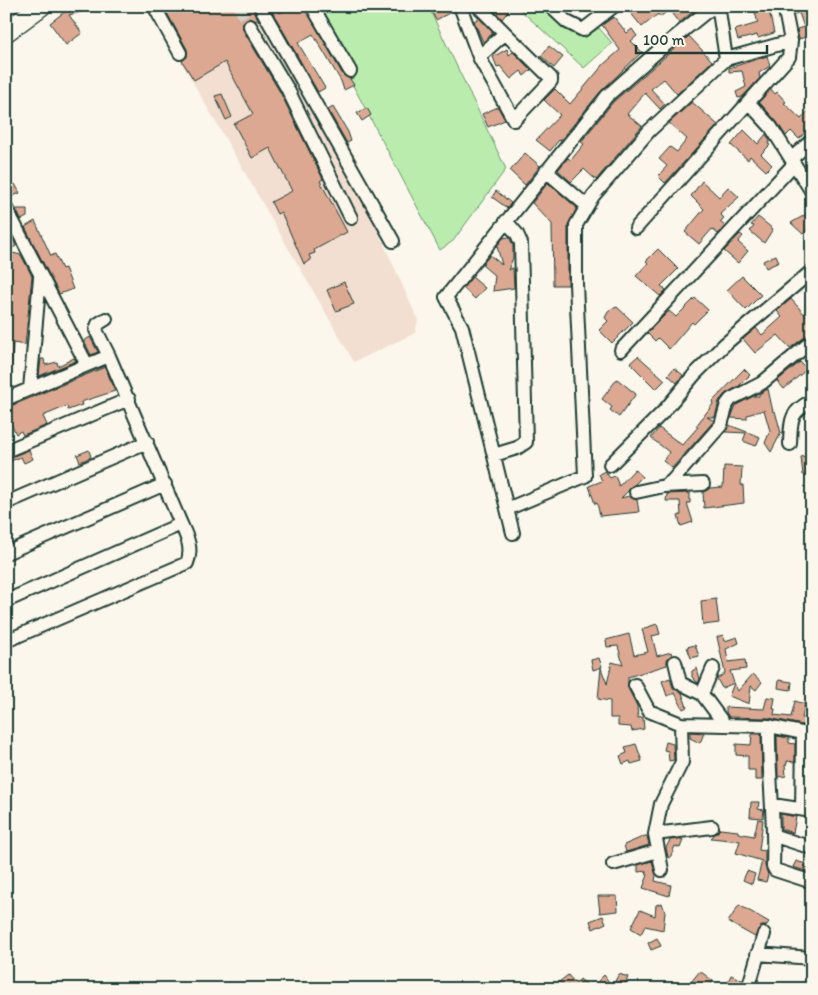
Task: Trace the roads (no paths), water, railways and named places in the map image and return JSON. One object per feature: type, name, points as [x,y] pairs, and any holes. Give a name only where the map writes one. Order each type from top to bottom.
[{"type":"highway","points":[[6,32],[41,6]]},
{"type":"street","points":[[154,6],[180,53]]},
{"type":"street","points":[[260,6],[393,241]]},
{"type":"street","points":[[312,6],[350,71]]},
{"type":"street","points":[[460,6],[479,57],[512,119],[517,120],[552,81],[551,78],[478,6]]},
{"type":"street","points":[[550,6],[567,22],[583,30],[614,6]]},
{"type":"street","points":[[636,228],[789,57],[791,41],[784,6]]},
{"type":"street","points":[[513,534],[462,326],[446,299],[506,220],[607,96],[658,51],[711,9],[717,9],[720,14],[726,59]]},
{"type":"street","points":[[250,26],[287,88],[352,218]]},
{"type":"street","points":[[479,57],[505,33]]},
{"type":"street","points":[[507,509],[585,476],[576,284],[576,225],[587,206],[649,131],[726,59],[791,41]]},
{"type":"street","points":[[749,103],[771,127],[812,192]]},
{"type":"street","points":[[621,350],[812,140]]},
{"type":"street","points":[[546,171],[587,206]]},
{"type":"street","points":[[6,208],[87,365]]},
{"type":"street","points":[[494,455],[517,448],[526,442],[521,243],[517,234],[506,220]]},
{"type":"street","points":[[610,465],[663,412],[695,374],[719,350],[812,270]]},
{"type":"street","points":[[30,389],[40,277]]},
{"type":"street","points":[[6,641],[187,563],[191,554],[188,538],[129,399],[96,330],[98,324],[106,319]]},
{"type":"street","points":[[664,486],[672,480],[721,425],[727,404],[731,399],[762,383],[812,341]]},
{"type":"street","points":[[6,399],[109,356]]},
{"type":"street","points":[[6,451],[129,399]]},
{"type":"street","points":[[790,444],[792,418],[800,406],[812,401]]},
{"type":"street","points":[[6,503],[147,442]]},
{"type":"street","points":[[6,553],[165,484]]},
{"type":"street","points":[[636,492],[664,486],[703,484]]},
{"type":"street","points":[[6,602],[182,524]]},
{"type":"street","points":[[675,662],[680,683],[702,694],[725,725]]},
{"type":"street","points":[[702,694],[713,668]]},
{"type":"street","points":[[635,685],[649,711],[681,724],[769,726],[807,734],[807,810],[773,805]]},
{"type":"street","points":[[662,870],[655,834],[661,804],[682,762],[681,724]]},
{"type":"street","points":[[769,726],[768,766],[775,836],[773,866],[775,870],[812,882]]},
{"type":"street","points":[[655,834],[712,827]]},
{"type":"street","points":[[775,836],[812,848]]},
{"type":"street","points":[[613,864],[658,851]]},
{"type":"street","points":[[748,989],[764,934]]},
{"type":"street","points":[[757,954],[812,958]]},
{"type":"tunnel","points":[[239,6],[250,26]]}]
